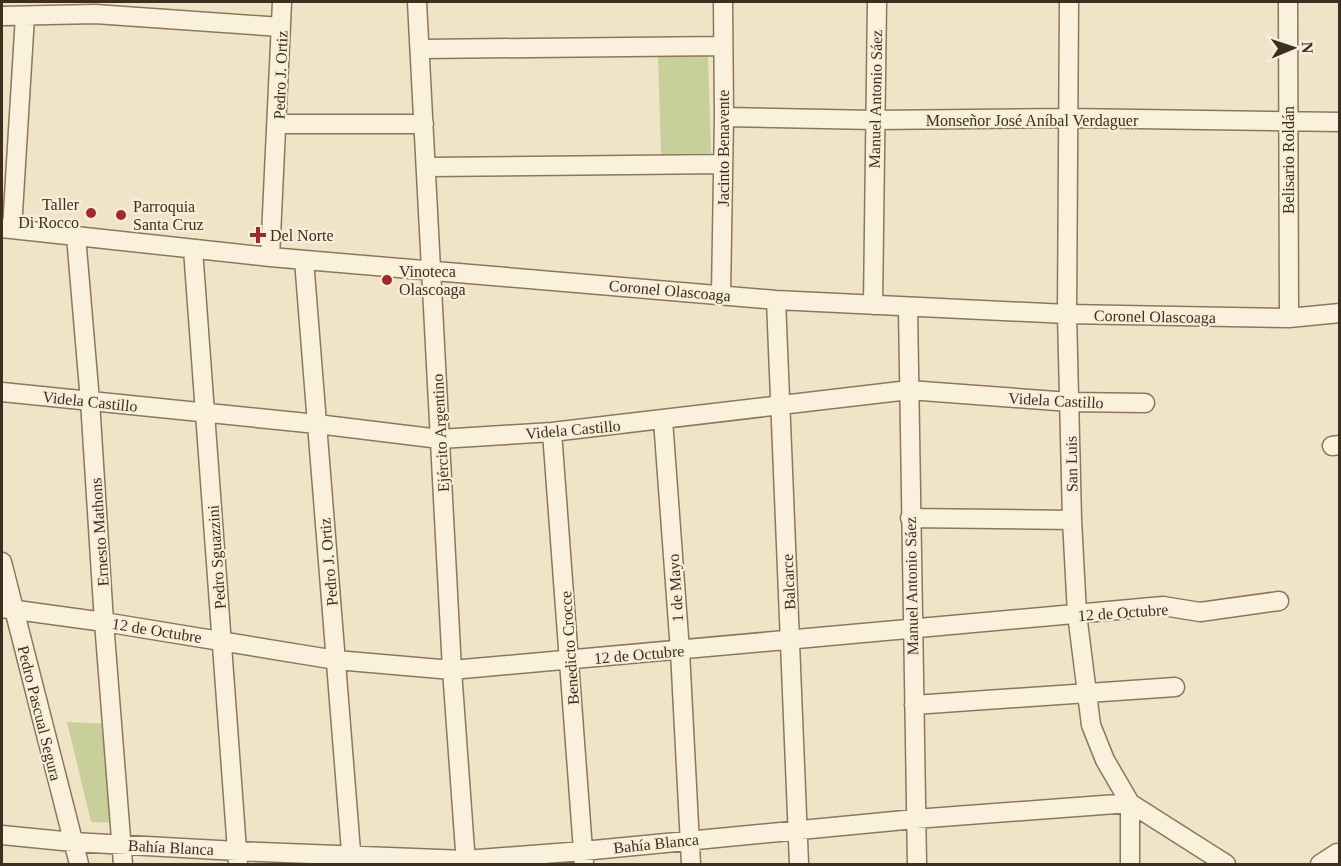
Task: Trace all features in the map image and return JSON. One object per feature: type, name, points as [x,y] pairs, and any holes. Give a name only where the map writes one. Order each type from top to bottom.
[{"type":"street","name":"Pedro J. Ortiz","points":[[270,257],[282,2]]},
{"type":"street","name":"Ejército Argentino","points":[[417,2],[452,670],[466,862]]},
{"type":"street","name":"Jacinto Benavente","points":[[721,294],[723,2]]},
{"type":"street","name":"Manuel Antonio Sáez","points":[[873,305],[877,2]]},
{"type":"street","name":"San Luis","points":[[1069,2],[1067,314],[1072,520],[1077,614],[1091,725],[1105,760],[1130,803],[1226,864]]},
{"type":"street","name":"Belisario Roldán","points":[[1288,2],[1289,318]]},
{"type":"street","points":[[2,16],[24,16],[95,8],[281,27]]},
{"type":"street","points":[[7,229],[24,16]]},
{"type":"street","points":[[421,50],[722,45]]},
{"type":"street","name":"Monseñor José Aníbal Verdaguer","points":[[724,117],[874,120],[1070,118],[1340,122]]},
{"type":"street","points":[[278,124],[424,124]]},
{"type":"street","points":[[427,167],[723,164]]},
{"type":"street","name":"Coronel Olascoaga","points":[[7,229],[270,257],[776,300],[1067,314],[1289,318],[1340,313]]},
{"type":"street","name":"Ernesto Mathons","points":[[76,236],[123,864]]},
{"type":"street","name":"Pedro Sguazzini","points":[[193,249],[237,858]]},
{"type":"street","name":"Pedro J. Ortiz","points":[[304,260],[352,860]]},
{"type":"street","name":"Balcarce","points":[[776,300],[799,864]]},
{"type":"street","name":"Manuel Antonio Sáez","points":[[908,308],[917,864]]},
{"type":"street","name":"Videla Castillo","points":[[2,392],[317,424],[440,440],[552,432],[909,390],[1070,402],[1145,403]]},
{"type":"street","name":"1 de Mayo","points":[[663,420],[680,651],[692,864]]},
{"type":"street","name":"Benedicto Crocce","points":[[552,432],[583,858]]},
{"type":"street","points":[[910,518],[1072,520]]},
{"type":"street","name":"Pedro Pascual Segura","points":[[2,562],[8,609],[79,864]]},
{"type":"street","name":"12 de Octubre","points":[[8,609],[104,622],[336,660],[452,670],[1163,606],[1200,612],[1279,600]]},
{"type":"street","points":[[914,705],[1175,687]]},
{"type":"street","points":[[1130,803],[1130,864]]},
{"type":"street","name":"Bahía Blanca","points":[[2,835],[122,844],[237,858],[466,862],[583,858],[690,840],[915,819],[1130,803]]},
{"type":"street","points":[[1320,864],[1337,853]]},
{"type":"green space","points":[[708,54],[711,153],[661,154],[658,55]]},
{"type":"green space","points":[[67,722],[111,724],[118,823],[91,822]]},
{"type":"place","name":"Taller Di Rocco","points":[[91,213]]},
{"type":"place","name":"Parroquia Santa Cruz","points":[[121,215]]},
{"type":"place","name":"Del Norte","points":[[258,235]]},
{"type":"place","name":"Vinoteca Olascoaga","points":[[387,280]]}]
